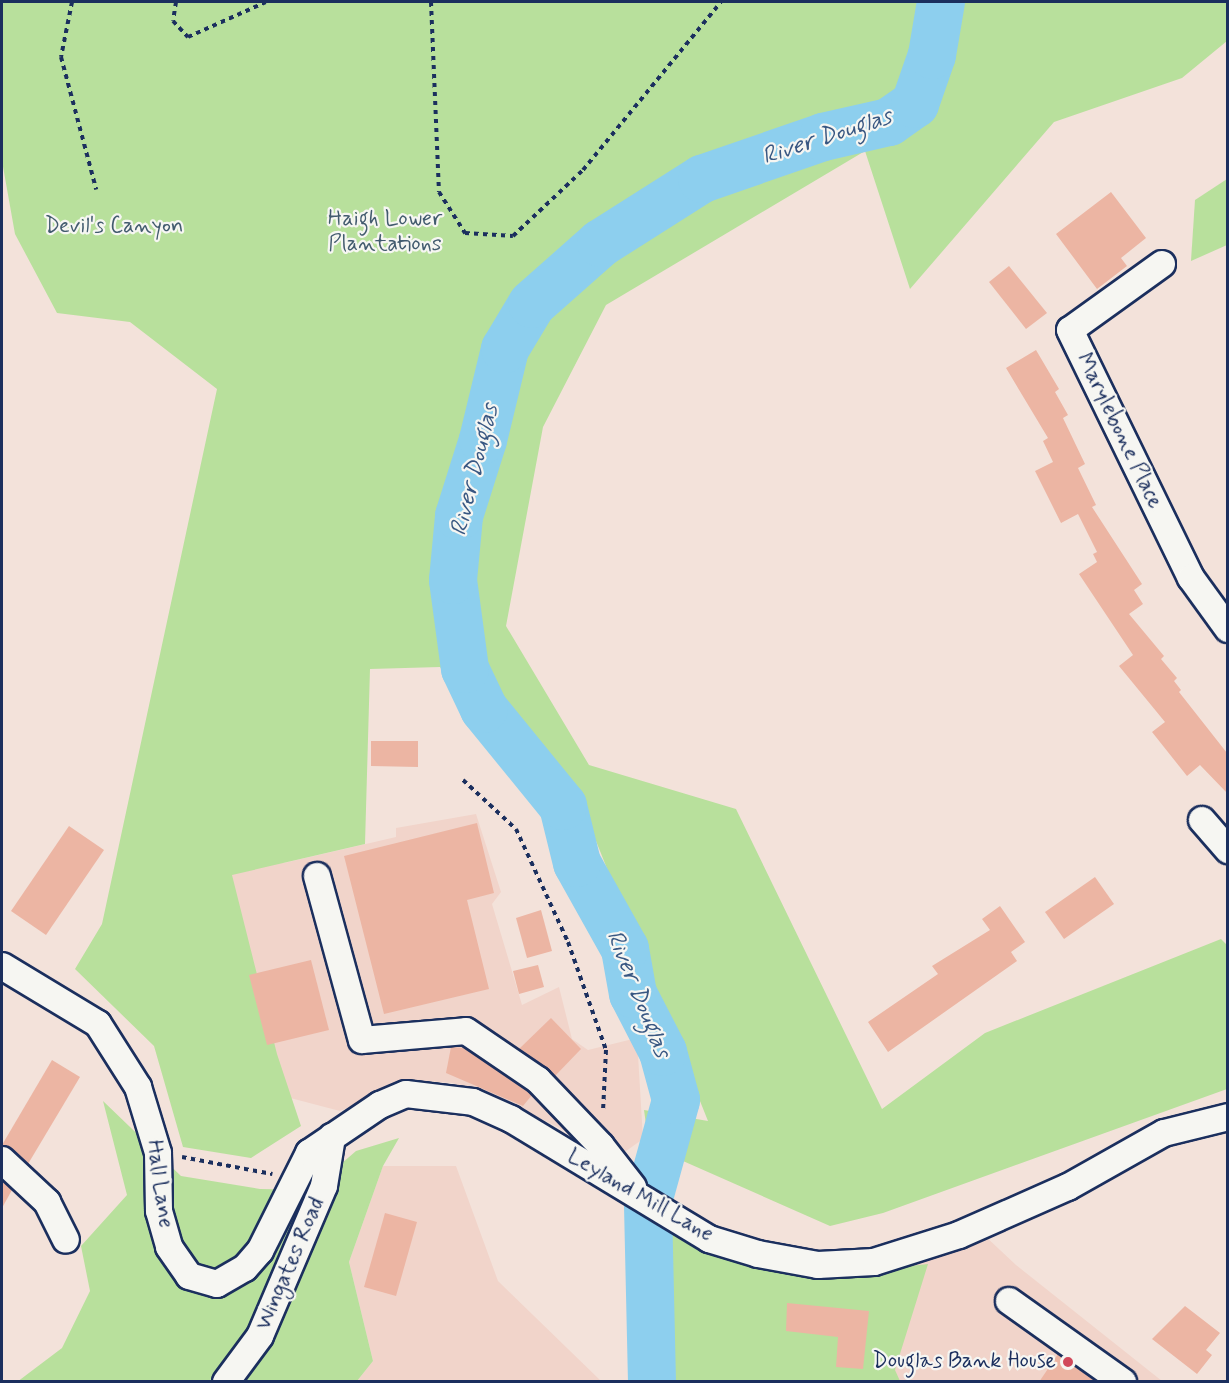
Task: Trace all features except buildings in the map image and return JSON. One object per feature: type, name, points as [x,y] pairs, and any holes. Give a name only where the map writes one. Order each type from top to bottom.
[{"type":"street","name":"Marylebone Place","points":[[1162,264],[1070,330],[1191,578],[1227,629]]},
{"type":"street","points":[[1202,820],[1227,850]]},
{"type":"street","points":[[317,876],[362,1040],[466,1031],[538,1080],[601,1146],[640,1197]]},
{"type":"street","name":"Hall Lane","points":[[2,966],[98,1024],[138,1087],[158,1153],[159,1211],[169,1246],[184,1270],[200,1281],[229,1281],[245,1269],[260,1251],[294,1178],[309,1154],[332,1137]]},
{"type":"street","name":"Leyland Mill Lane","points":[[332,1137],[380,1105],[406,1094],[444,1096],[473,1102],[511,1119],[709,1239],[758,1254],[818,1265],[874,1262],[959,1235],[1068,1187],[1164,1133],[1227,1118]]},
{"type":"street","name":"Wingates Road","points":[[226,1382],[261,1336],[324,1186],[332,1137]]},
{"type":"street","points":[[2,1160],[47,1202],[66,1240]]},
{"type":"street","points":[[1009,1301],[1123,1382]]},
{"type":"path","points":[[72,2],[61,57],[96,189]]},
{"type":"path","points":[[177,2],[173,21],[188,37],[266,2]]},
{"type":"path","points":[[431,2],[439,192],[465,233],[513,236],[583,170],[721,2]]},
{"type":"path","points":[[463,780],[516,829],[568,942],[606,1050],[601,1146]]},
{"type":"path","points":[[158,1153],[294,1178]]},
{"type":"shaded area","points":[[476,814],[501,892],[492,904],[522,1005],[559,987],[572,1039],[588,1050],[637,1038],[643,1139],[609,1163],[575,1136],[528,1112],[453,1083],[411,1080],[340,1111],[180,1069],[166,866],[284,863],[396,837],[396,828]]},
{"type":"shaded area","points":[[383,1166],[456,1166],[498,1281],[601,1381],[357,1381],[373,1361],[349,1262]]},
{"type":"shaded area","points":[[984,1235],[1016,1265],[1162,1381],[874,1382],[896,1273]]},
{"type":"green space","name":"Haigh Lower Plantations","points":[[2,2],[1227,2],[1227,41],[1182,78],[1054,122],[910,289],[865,151],[606,305],[543,427],[506,626],[589,765],[736,809],[882,1109],[985,1033],[1221,939],[1228,946],[1227,1089],[883,1213],[830,1226],[649,1146],[644,1110],[708,1121],[588,821],[521,791],[440,667],[370,669],[365,844],[232,875],[277,1054],[301,1126],[251,1158],[183,1147],[154,1046],[75,969],[102,924],[217,389],[130,322],[57,313],[15,234],[2,161]]},
{"type":"green space","points":[[1227,179],[1227,245],[1191,261],[1195,200]]},
{"type":"green space","points":[[103,1101],[181,1176],[260,1189],[311,1190],[356,1151],[399,1138],[383,1166],[349,1262],[373,1361],[357,1381],[17,1382],[62,1348],[90,1291],[81,1246],[127,1195]]},
{"type":"green space","points":[[668,1223],[820,1276],[928,1264],[895,1370],[900,1381],[633,1382]]},
{"type":"waterway","name":"River Douglas","points":[[652,1382],[648,1202],[676,1100],[663,1052],[633,994],[625,949],[577,863],[563,806],[484,709],[465,669],[453,580],[459,516],[483,440],[505,349],[532,304],[601,243],[702,179],[823,137],[889,122],[915,104],[932,55],[941,2]]},
{"type":"place","name":"Douglas Bank House","points":[[1068,1362]]},
{"type":"park label","name":"Devil's Canyon","points":[[114,227]]}]
